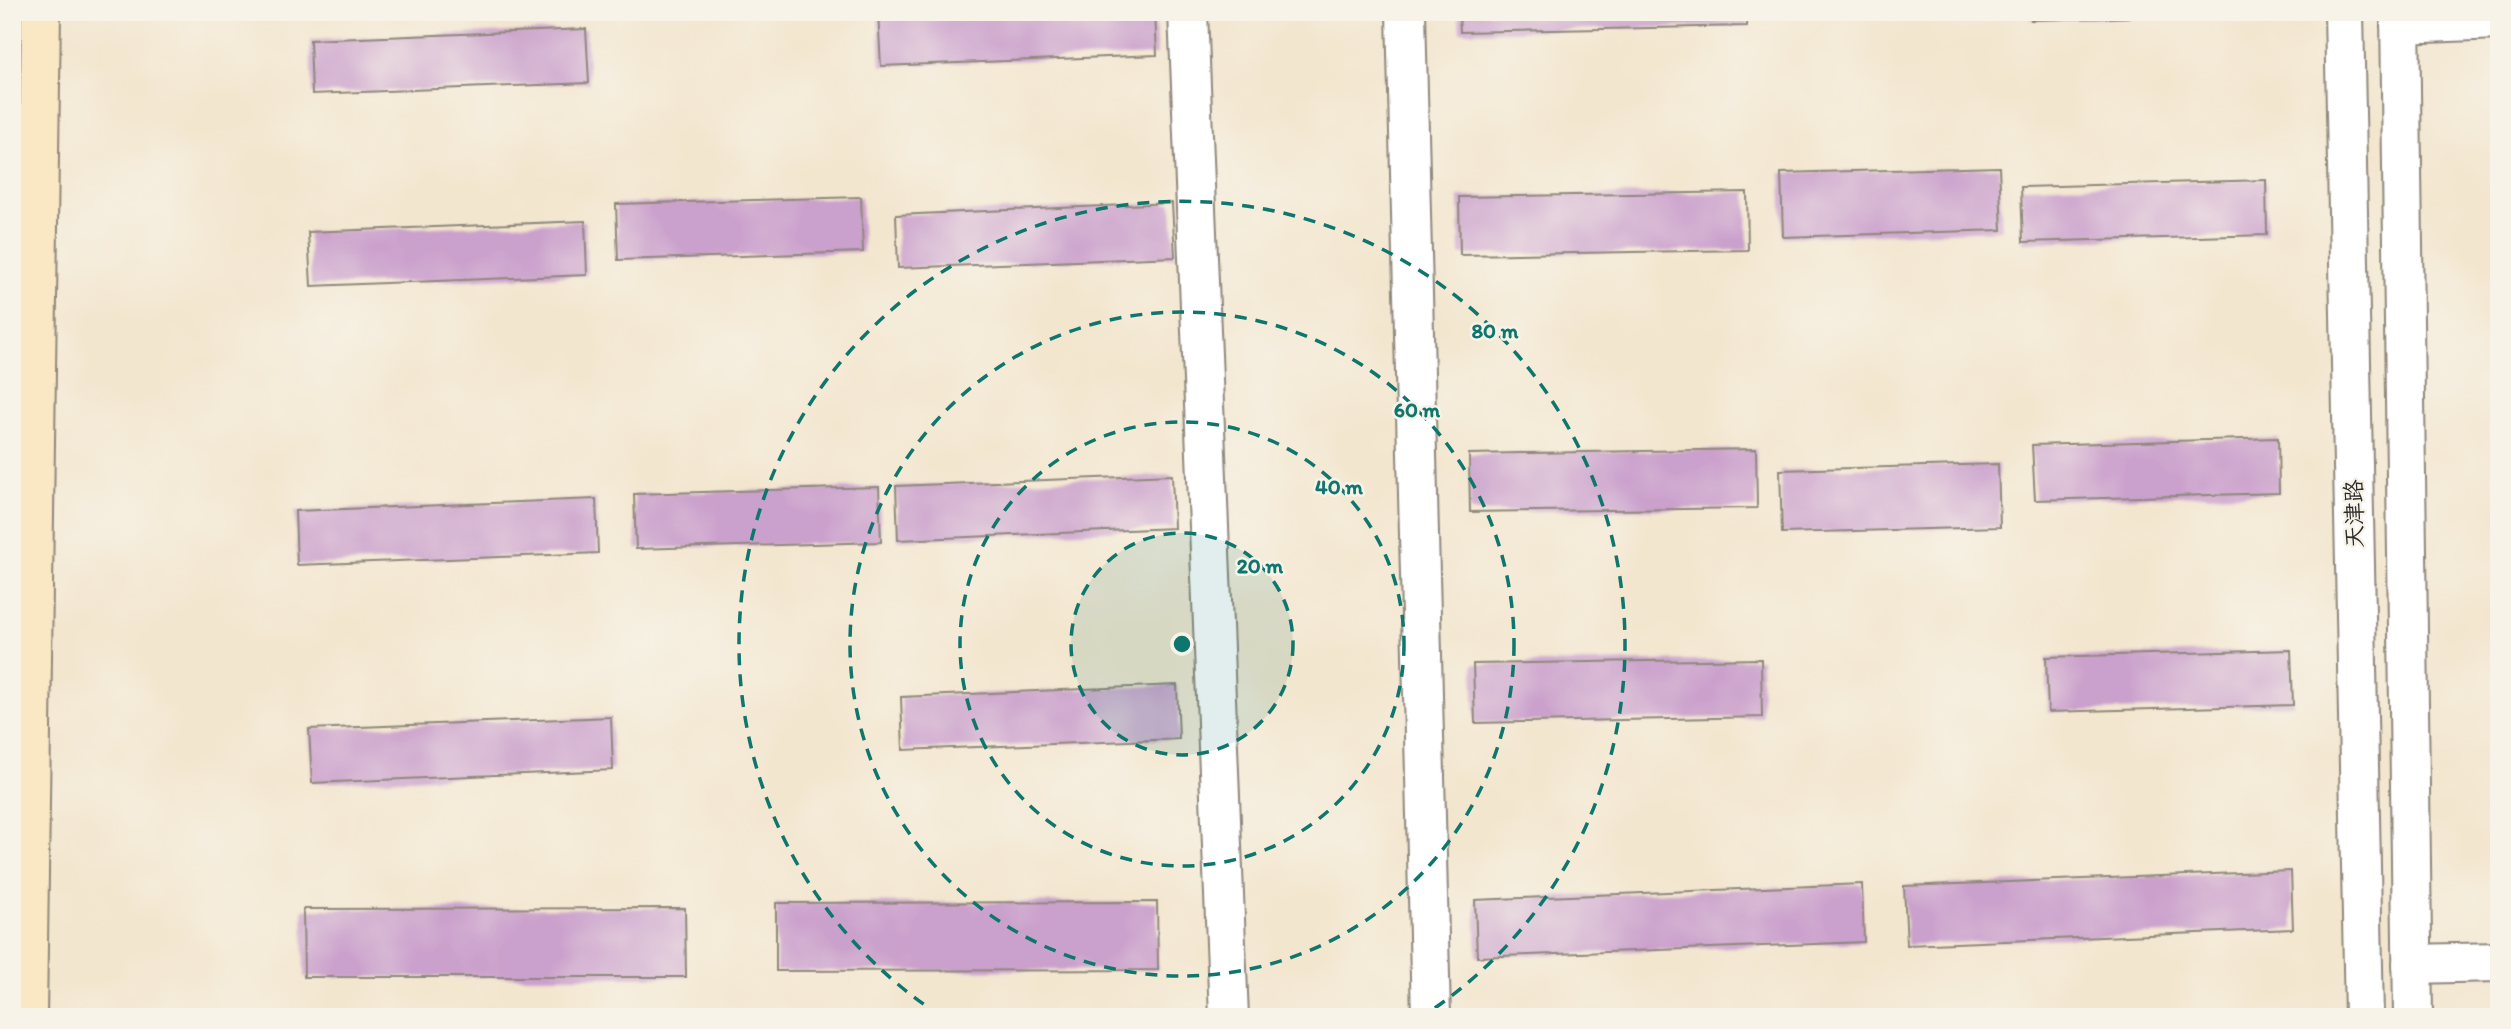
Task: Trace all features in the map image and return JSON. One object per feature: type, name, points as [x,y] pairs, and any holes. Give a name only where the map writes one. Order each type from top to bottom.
[{"type":"main road","points":[[27,1017],[41,12]]},
{"type":"street","points":[[1188,12],[1229,1017]]},
{"type":"street","points":[[1406,12],[1432,1017]]},
{"type":"street","name":"天津路","points":[[2344,12],[2364,1017]]},
{"type":"street","points":[[2413,1017],[2400,18],[2499,20]]},
{"type":"street","points":[[2412,964],[2499,962]]},
{"type":"building","points":[[878,12],[1155,12],[1157,55],[881,66]]},
{"type":"building","points":[[1459,12],[1747,12],[1747,26],[1460,32]]},
{"type":"building","points":[[2031,12],[2209,12],[2209,15],[2031,20]]},
{"type":"building","points":[[586,29],[589,83],[312,94],[310,40]]},
{"type":"building","points":[[1999,167],[2002,230],[1783,237],[1781,173]]},
{"type":"building","points":[[2266,180],[2267,235],[2023,242],[2021,187]]},
{"type":"building","points":[[1747,192],[1748,250],[1460,255],[1459,197]]},
{"type":"building","points":[[861,197],[863,252],[618,260],[616,204]]},
{"type":"building","points":[[1172,203],[1175,257],[898,268],[896,215]]},
{"type":"building","points":[[585,221],[587,275],[311,286],[308,232]]},
{"type":"building","points":[[2278,438],[2279,493],[2035,500],[2032,445]]},
{"type":"building","points":[[1756,449],[1757,508],[1470,512],[1469,454]]},
{"type":"building","points":[[1998,464],[2000,527],[1782,533],[1780,470]]},
{"type":"building","points":[[1172,475],[1174,528],[898,540],[896,486]]},
{"type":"building","points":[[879,487],[881,542],[636,549],[634,494]]},
{"type":"building","points":[[596,499],[598,553],[297,565],[295,511]]},
{"type":"building","points":[[2291,650],[2293,705],[2048,712],[2046,657]]},
{"type":"building","points":[[1761,659],[1762,717],[1475,723],[1473,664]]},
{"type":"building","points":[[1177,685],[1179,739],[903,750],[901,697]]},
{"type":"building","points":[[611,717],[613,770],[312,783],[309,729]]},
{"type":"building","points":[[2291,871],[2293,929],[1907,945],[1904,886]]},
{"type":"building","points":[[1862,884],[1864,942],[1477,957],[1475,900]]},
{"type":"building","points":[[1157,902],[1158,970],[776,971],[776,903]]},
{"type":"building","points":[[685,908],[686,977],[304,977],[303,909]]}]
